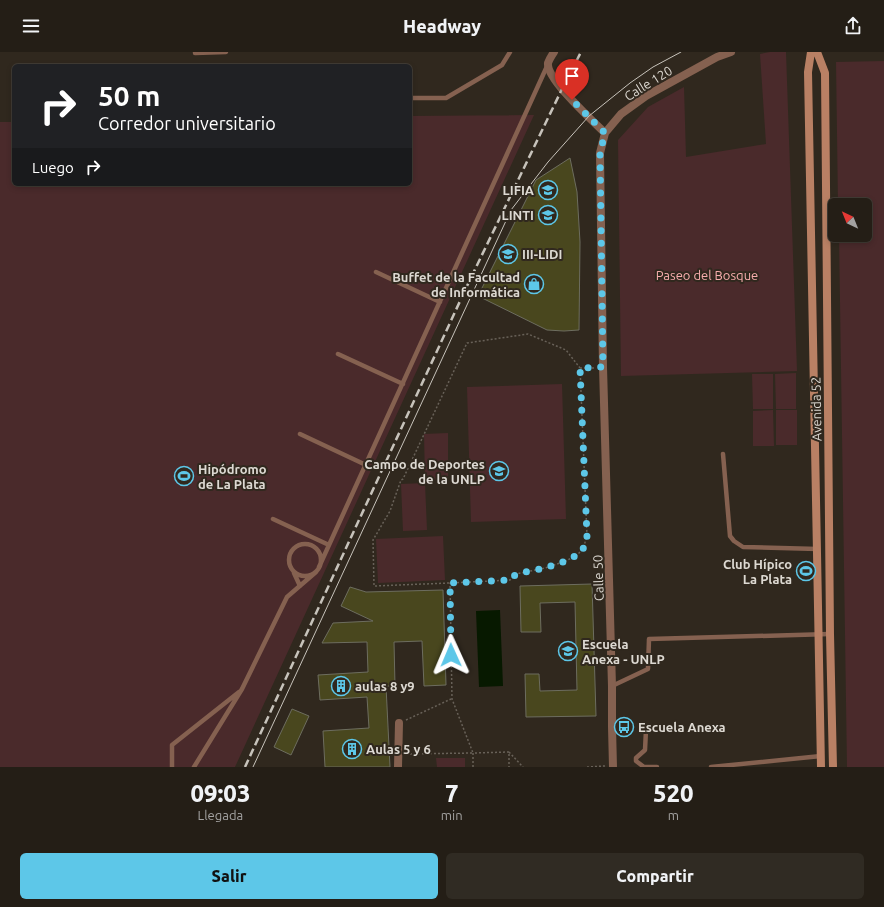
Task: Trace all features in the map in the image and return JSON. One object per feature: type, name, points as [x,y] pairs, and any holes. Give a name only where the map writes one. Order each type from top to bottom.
[{"type":"main road","name":"Avenida 52","points":[[811,52],[808,72],[821,767]]},
{"type":"main road","name":"Avenida 52","points":[[817,52],[824,73],[830,634],[833,767]]},
{"type":"street","points":[[554,52],[548,63],[550,75],[605,133]]},
{"type":"street","name":"Calle 120","points":[[605,133],[622,114],[646,96],[717,57],[731,52]]},
{"type":"street","name":"Calle 50","points":[[605,133],[600,153],[603,367],[613,767]]},
{"type":"street","points":[[398,767],[399,723]]},
{"type":"lane","points":[[195,53],[226,52]]},
{"type":"lane","points":[[412,98],[446,98],[502,65],[510,52]]},
{"type":"lane","points":[[194,767],[242,689],[286,597],[318,569],[548,63]]},
{"type":"lane","points":[[376,272],[440,302]]},
{"type":"lane","points":[[338,354],[403,384]]},
{"type":"lane","points":[[300,434],[366,465]]},
{"type":"lane","points":[[723,454],[730,536],[734,541],[743,547],[818,549]]},
{"type":"lane","points":[[272,519],[329,545]]},
{"type":"lane","points":[[292,569],[296,573],[306,576],[318,569],[321,557],[319,553],[312,546],[302,544],[291,553],[289,558],[292,569],[298,578],[300,586]]},
{"type":"lane","points":[[612,686],[648,670],[649,639],[830,634]]},
{"type":"lane","points":[[172,767],[172,745],[242,689]]},
{"type":"lane","points":[[646,730],[645,750],[636,758],[636,762],[644,767],[657,767]]},
{"type":"lane","points":[[711,767],[821,756]]},
{"type":"path","points":[[528,334],[566,350],[580,368],[587,536],[583,549],[577,555],[566,561],[545,568],[516,574],[510,580],[374,586],[373,540],[390,511],[401,480],[403,479],[467,343],[528,334]]},
{"type":"path","points":[[580,368],[603,367]]},
{"type":"path","points":[[450,583],[452,699],[472,753],[473,767]]},
{"type":"path","points":[[399,723],[452,699]]},
{"type":"path","points":[[509,752],[509,767]]},
{"type":"path","points":[[398,754],[509,752],[523,767]]},
{"type":"path","points":[[587,767],[613,767]]},
{"type":"green space","name":"Paseo del Bosque","points":[[770,52],[786,52],[797,371],[621,376],[618,140],[648,107],[684,87],[686,157],[766,144],[760,54]]},
{"type":"green space","points":[[884,61],[884,767],[847,767],[839,242],[872,242],[872,198],[838,198],[836,62]]},
{"type":"green space","name":"Hipódromo de La Plata","points":[[534,115],[235,767],[0,767],[0,122],[12,122],[12,186],[412,186],[412,116]]},
{"type":"green space","points":[[796,373],[796,409],[776,409],[775,374]]},
{"type":"green space","points":[[752,374],[773,374],[773,409],[753,409]]},
{"type":"green space","points":[[562,384],[566,519],[471,522],[467,387]]},
{"type":"green space","points":[[773,410],[774,446],[753,446],[753,411]]},
{"type":"green space","points":[[776,410],[797,410],[797,445],[776,445]]},
{"type":"green space","points":[[448,433],[448,480],[425,480],[424,434]]},
{"type":"green space","points":[[425,483],[427,530],[403,531],[401,484]]},
{"type":"green space","points":[[443,536],[445,580],[378,583],[376,539]]},
{"type":"green space","points":[[436,758],[465,758],[465,767],[437,767]]},
{"type":"shaded area","points":[[500,610],[503,686],[479,687],[476,611]]},
{"type":"building","points":[[570,158],[577,192],[580,242],[579,330],[547,330],[478,296],[536,180]]},
{"type":"building","points":[[592,584],[596,716],[526,717],[525,674],[539,674],[540,691],[577,690],[575,602],[540,603],[541,632],[521,632],[520,586]]},
{"type":"building","points":[[350,587],[366,592],[443,590],[446,685],[424,686],[422,641],[394,642],[395,686],[386,686],[390,767],[325,767],[323,731],[369,728],[367,697],[320,700],[318,675],[368,672],[367,642],[322,643],[333,623],[373,621],[341,606]]},
{"type":"building","points":[[292,709],[309,716],[291,755],[274,747]]},
{"type":"tram line","points":[[253,767],[511,210],[548,162],[589,116],[630,83],[653,67],[681,52]]},
{"type":"railway","points":[[245,767],[467,286],[581,52]]},
{"type":"place","name":"LIFIA","points":[[548,190]]},
{"type":"place","name":"LINTI","points":[[548,215]]},
{"type":"place","name":"III-LIDI","points":[[508,254]]},
{"type":"place","name":"Buffet de la Facultad de Informática","points":[[534,284]]},
{"type":"place","name":"Campo de Deportes de la UNLP","points":[[499,471]]},
{"type":"place","name":"Hipódromo de La Plata","points":[[184,476]]},
{"type":"place","name":"Club Hípico La Plata","points":[[806,571]]},
{"type":"place","name":"Escuela Anexa - UNLP","points":[[568,651]]},
{"type":"place","name":"aulas 8 y9","points":[[341,686]]},
{"type":"place","name":"Escuela Anexa","points":[[624,727]]},
{"type":"place","name":"Aulas 5 y 6","points":[[352,749]]},
{"type":"route","points":[[451,655],[450,583],[510,580],[516,574],[545,568],[566,561],[577,555],[583,549],[587,536],[580,368],[603,367],[600,153],[605,133],[572,100]]}]
